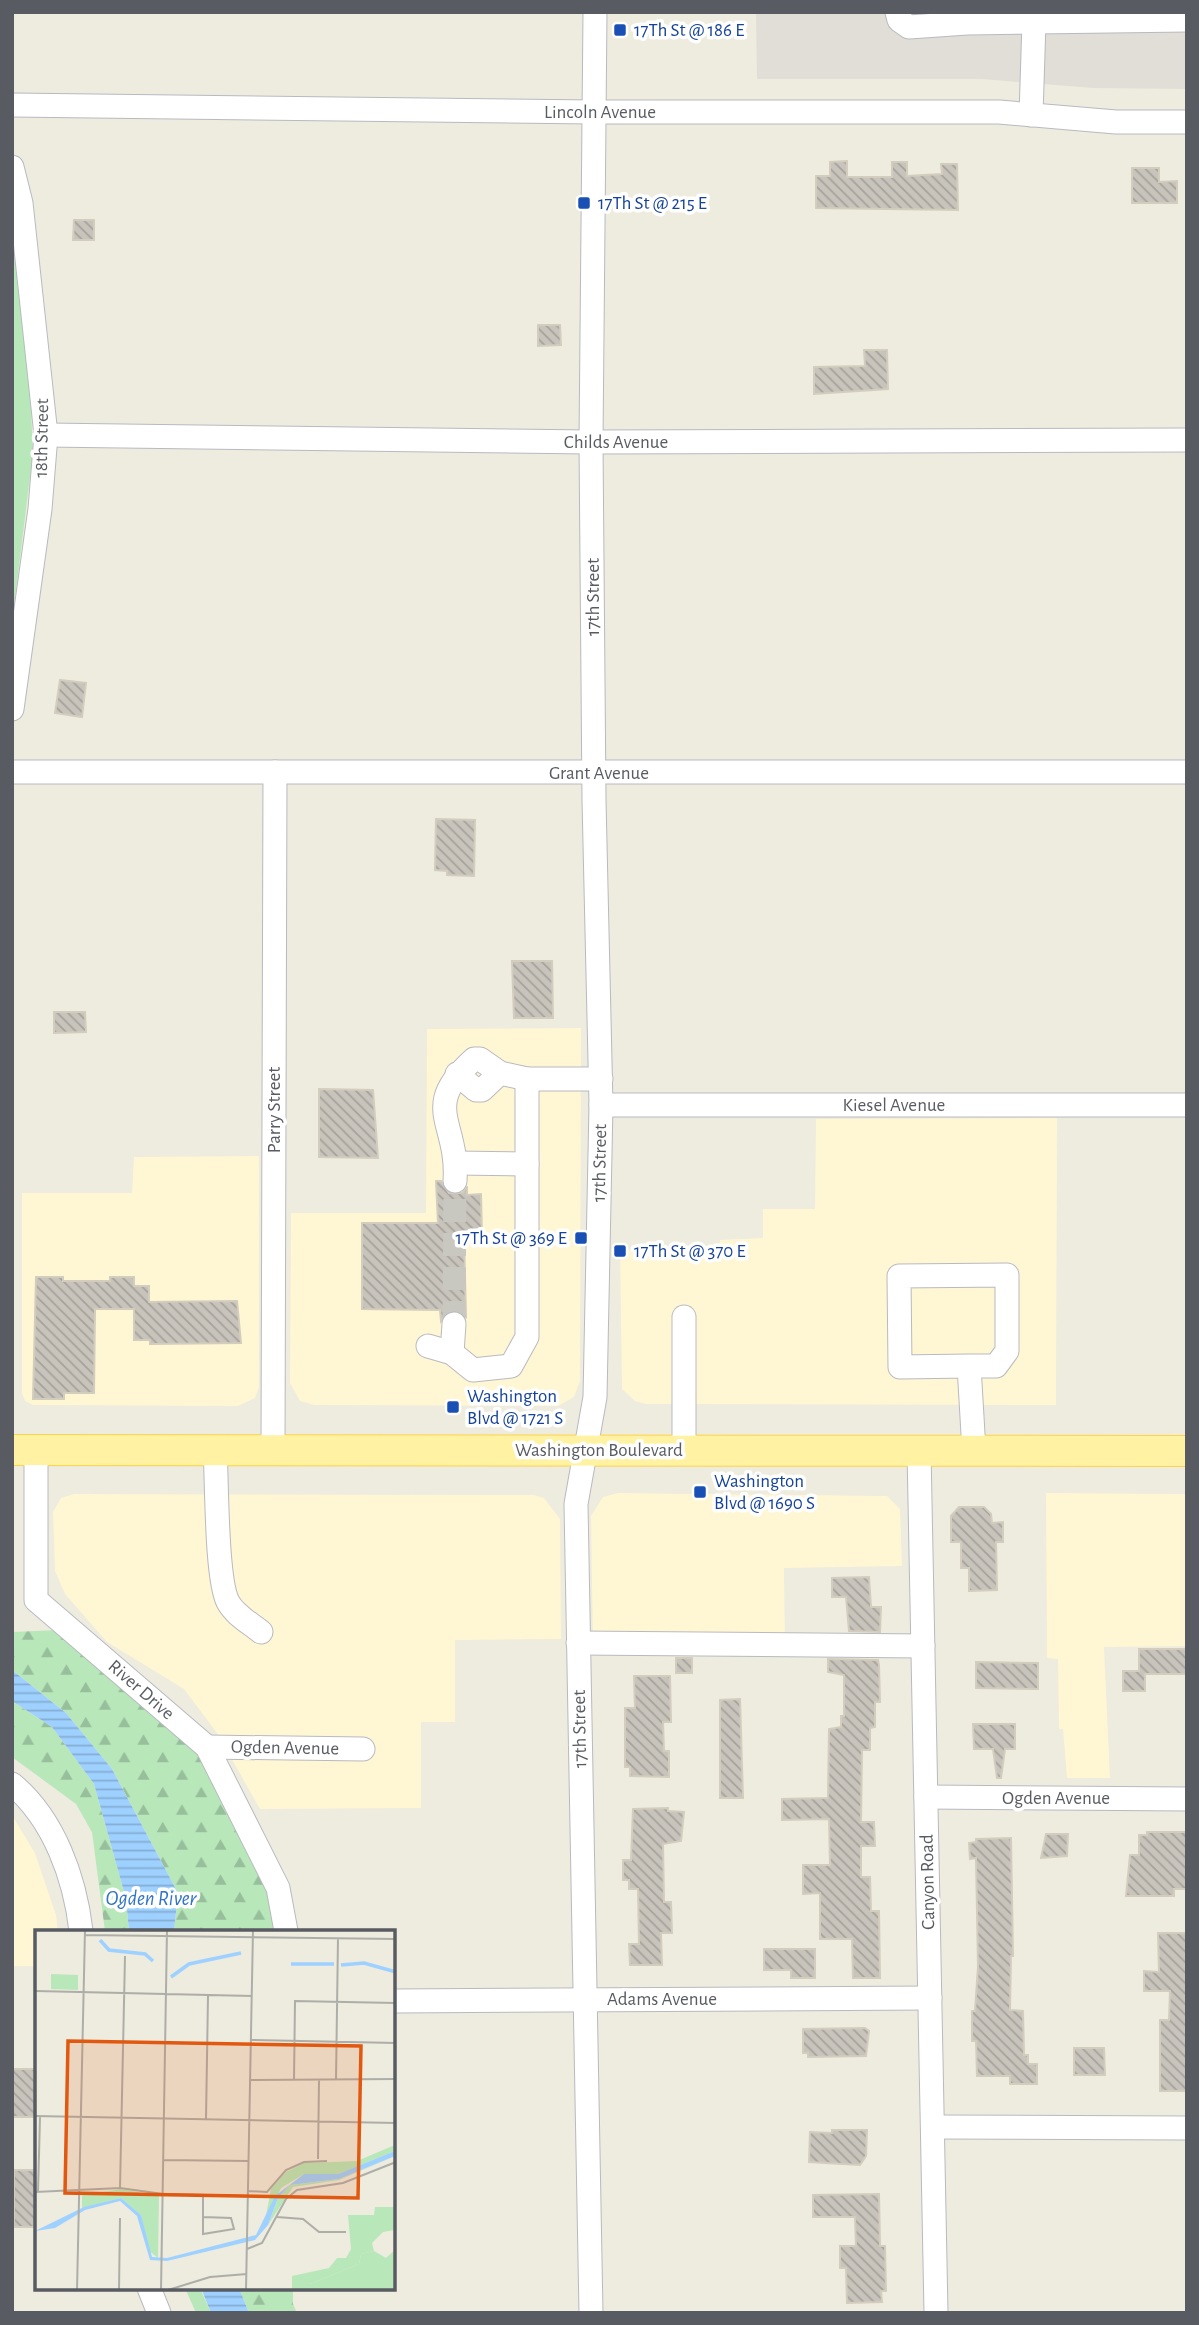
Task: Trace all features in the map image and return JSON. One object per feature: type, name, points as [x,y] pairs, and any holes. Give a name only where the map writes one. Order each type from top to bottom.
[{"type":"main road","name":"Washington Boulevard","points":[[24,1450],[273,1448],[1187,1451]]},
{"type":"street","name":"17th Street","points":[[591,2313],[576,1504],[595,1397],[601,1105],[591,442],[595,12]]},
{"type":"street","points":[[897,12],[899,20],[909,27],[953,18],[1034,22],[1187,20]]},
{"type":"street","points":[[1031,115],[1034,22]]},
{"type":"street","name":"Lincoln Avenue","points":[[12,105],[594,112],[999,112],[1116,122],[1187,122]]},
{"type":"street","name":"18th Street","points":[[12,167],[21,203],[46,435],[40,509],[12,709]]},
{"type":"street","name":"Childs Avenue","points":[[46,435],[591,442],[1187,440]]},
{"type":"street","name":"Grant Avenue","points":[[12,772],[1187,772]]},
{"type":"street","name":"Parry Street","points":[[273,1448],[275,772]]},
{"type":"street","points":[[527,1164],[456,1172],[454,1142],[443,1107],[451,1081],[457,1074],[474,1059],[480,1059],[500,1073],[527,1079],[601,1079]]},
{"type":"street","points":[[428,1346],[452,1353],[473,1370],[511,1366],[527,1337],[527,1079]]},
{"type":"street","name":"Kiesel Avenue","points":[[601,1105],[1187,1105]]},
{"type":"street","points":[[1006,1275],[1007,1351],[996,1366],[969,1366],[901,1367],[899,1276],[1006,1275]]},
{"type":"street","points":[[684,1317],[684,1450]]},
{"type":"street","points":[[452,1353],[454,1324]]},
{"type":"street","points":[[969,1366],[974,1451]]},
{"type":"street","points":[[215,1448],[222,1564],[228,1602],[238,1615],[261,1632]]},
{"type":"street","name":"River Drive","points":[[24,1450],[36,1600],[208,1748],[278,1888],[286,1930]]},
{"type":"street","name":"Canyon Road","points":[[919,1451],[936,2313]]},
{"type":"street","points":[[578,1643],[923,1646]]},
{"type":"street","name":"Ogden Avenue","points":[[208,1748],[363,1749]]},
{"type":"street","points":[[12,1784],[23,1793],[55,1839],[72,1883],[80,1930]]},
{"type":"street","name":"Ogden Avenue","points":[[926,1797],[1187,1799]]},
{"type":"street","name":"Adams Avenue","points":[[396,2001],[930,1998]]},
{"type":"street","points":[[933,2127],[1187,2128]]},
{"type":"street","points":[[150,2290],[159,2313]]},
{"type":"shaded area","points":[[756,12],[1187,12],[1187,89],[1093,88],[982,79],[757,79]]},
{"type":"shaded area","points":[[581,1028],[580,1381],[574,1397],[558,1406],[314,1405],[300,1401],[290,1383],[291,1213],[426,1213],[427,1029]]},
{"type":"shaded area","points":[[1057,1118],[1056,1405],[646,1404],[635,1401],[622,1389],[620,1250],[719,1249],[720,1240],[763,1238],[763,1209],[815,1209],[816,1119]]},
{"type":"shaded area","points":[[259,1156],[259,1387],[255,1398],[238,1406],[33,1405],[25,1401],[22,1393],[22,1193],[132,1193],[134,1157]]},
{"type":"shaded area","points":[[618,1493],[887,1496],[900,1509],[902,1566],[784,1568],[785,1651],[593,1649],[591,1516],[603,1497]]},
{"type":"shaded area","points":[[1046,1493],[1187,1494],[1187,1646],[1104,1647],[1110,1778],[1067,1778],[1063,1729],[1059,1729],[1058,1659],[1047,1658]]},
{"type":"shaded area","points":[[74,1494],[534,1495],[544,1498],[560,1519],[561,1639],[455,1640],[455,1722],[421,1722],[421,1808],[260,1809],[217,1733],[184,1689],[107,1642],[65,1594],[55,1571],[53,1512],[61,1498]]},
{"type":"shaded area","points":[[12,1815],[35,1853],[56,1915],[58,1930],[35,1930],[35,1966],[12,1966]]},
{"type":"green space","points":[[12,217],[29,362],[33,453],[12,622]]},
{"type":"green space","points":[[59,1630],[195,1749],[271,1892],[273,1930],[174,1930],[178,1893],[112,1769],[66,1713],[12,1670],[12,1632]]},
{"type":"green space","points":[[12,1701],[52,1727],[94,1784],[126,1899],[129,1930],[105,1930],[92,1832],[76,1804],[12,1757]]},
{"type":"green space","points":[[186,2290],[201,2290],[211,2313],[196,2313]]},
{"type":"green space","points":[[240,2290],[293,2290],[293,2304],[297,2313],[249,2313]]},
{"type":"water","name":"Ogden River","points":[[12,1670],[66,1713],[112,1769],[178,1893],[174,1930],[129,1930],[126,1899],[94,1784],[52,1727],[12,1701]]},
{"type":"water","points":[[202,2290],[240,2290],[249,2313],[211,2313]]},
{"type":"building","points":[[847,161],[847,177],[892,177],[892,162],[907,162],[907,176],[942,174],[941,164],[957,164],[958,210],[816,208],[816,176],[830,176],[830,162]]},
{"type":"building","points":[[1132,168],[1159,168],[1159,182],[1177,181],[1177,203],[1132,203]]},
{"type":"building","points":[[74,220],[94,220],[94,240],[73,240]]},
{"type":"building","points":[[538,325],[560,325],[561,345],[538,346]]},
{"type":"building","points":[[864,350],[887,350],[888,389],[814,394],[814,367],[865,366]]},
{"type":"building","points":[[60,680],[86,683],[82,717],[55,713]]},
{"type":"building","points":[[436,819],[475,820],[474,876],[447,875],[447,871],[435,870]]},
{"type":"building","points":[[512,961],[552,961],[553,1018],[514,1018]]},
{"type":"building","points":[[54,1012],[85,1012],[86,1032],[54,1033]]},
{"type":"building","points":[[319,1089],[373,1090],[378,1158],[319,1157]]},
{"type":"building","points":[[436,1181],[441,1181],[449,1193],[462,1193],[467,1188],[467,1195],[481,1194],[482,1236],[464,1236],[466,1317],[454,1310],[447,1312],[441,1321],[440,1310],[362,1309],[362,1223],[438,1223]]},
{"type":"building","points":[[36,1277],[63,1277],[63,1281],[110,1281],[110,1277],[134,1277],[134,1286],[149,1286],[149,1302],[237,1301],[241,1343],[150,1344],[150,1340],[134,1340],[134,1309],[95,1309],[94,1393],[64,1393],[64,1399],[33,1399]]},
{"type":"building","points":[[959,1507],[984,1507],[991,1514],[992,1523],[1003,1522],[1003,1542],[996,1542],[997,1590],[969,1591],[969,1568],[961,1568],[961,1542],[951,1542],[951,1516]]},
{"type":"building","points":[[869,1577],[871,1607],[881,1607],[880,1632],[849,1631],[846,1597],[832,1597],[832,1578]]},
{"type":"building","points":[[1139,1649],[1187,1649],[1187,1674],[1145,1674],[1145,1691],[1123,1691],[1123,1671],[1139,1671]]},
{"type":"building","points":[[676,1658],[692,1658],[692,1673],[676,1673]]},
{"type":"building","points":[[828,1659],[878,1660],[879,1665],[880,1702],[875,1702],[875,1727],[870,1728],[870,1750],[862,1750],[861,1822],[874,1822],[875,1846],[861,1846],[861,1877],[870,1877],[871,1911],[879,1911],[880,1978],[853,1978],[852,1939],[820,1939],[820,1893],[803,1894],[803,1865],[830,1865],[829,1819],[782,1820],[782,1799],[828,1798],[829,1729],[841,1727],[841,1716],[844,1716],[844,1675],[828,1672]]},
{"type":"building","points":[[976,1662],[1038,1663],[1038,1689],[976,1688]]},
{"type":"building","points":[[634,1676],[670,1676],[671,1722],[663,1722],[664,1751],[669,1751],[669,1777],[630,1776],[630,1767],[625,1767],[625,1708],[635,1708]]},
{"type":"building","points":[[740,1699],[743,1798],[720,1798],[720,1700]]},
{"type":"building","points":[[973,1724],[1015,1724],[1015,1749],[1005,1749],[1001,1778],[997,1778],[993,1749],[974,1749]]},
{"type":"building","points":[[668,1808],[668,1811],[684,1812],[681,1841],[663,1844],[664,1902],[671,1902],[672,1933],[661,1933],[662,1965],[630,1965],[629,1944],[639,1944],[638,1889],[629,1889],[629,1880],[623,1880],[623,1860],[631,1860],[633,1809]]},
{"type":"building","points":[[1147,1832],[1187,1832],[1186,1889],[1174,1889],[1174,1896],[1126,1896],[1130,1855],[1139,1855],[1139,1835],[1147,1835]]},
{"type":"building","points":[[1046,1834],[1068,1834],[1067,1856],[1041,1858]]},
{"type":"building","points":[[1011,1838],[1013,1956],[1010,2010],[1023,2011],[1024,2055],[1028,2055],[1028,2064],[1037,2064],[1037,2084],[1010,2084],[1010,2076],[977,2076],[976,2041],[972,2041],[972,2011],[975,2011],[978,1966],[976,1858],[970,1859],[969,1843],[976,1842],[976,1839]]},
{"type":"building","points":[[1158,1933],[1186,1933],[1187,2091],[1160,2091],[1160,2020],[1169,2020],[1170,1991],[1144,1991],[1144,1971],[1159,1972]]},
{"type":"building","points":[[764,1949],[815,1949],[815,1978],[791,1978],[791,1970],[764,1970]]},
{"type":"building","points":[[865,2028],[869,2031],[866,2056],[808,2057],[808,2053],[803,2053],[803,2029]]},
{"type":"building","points":[[1074,2048],[1104,2048],[1105,2075],[1074,2075]]},
{"type":"building","points":[[12,2069],[35,2069],[35,2117],[12,2117]]},
{"type":"building","points":[[832,2130],[867,2130],[866,2156],[860,2165],[809,2162],[810,2132],[832,2133]]},
{"type":"building","points":[[14,2170],[35,2170],[35,2227],[14,2227]]},
{"type":"building","points":[[879,2194],[880,2246],[885,2246],[886,2291],[881,2291],[882,2302],[847,2303],[846,2268],[840,2268],[840,2246],[856,2246],[855,2217],[813,2217],[813,2195]]},
{"type":"tunnel","points":[[454,1324],[455,1181]]},
{"type":"place","name":"17Th St @ 186 E","points":[[620,30]]},
{"type":"place","name":"17Th St @ 215 E","points":[[584,203]]},
{"type":"place","name":"17Th St @ 369 E","points":[[581,1238]]},
{"type":"place","name":"17Th St @ 370 E","points":[[620,1251]]},
{"type":"place","name":"Washington Blvd @ 1721 S","points":[[453,1407]]},
{"type":"place","name":"Washington Blvd @ 1690 S","points":[[700,1492]]}]
